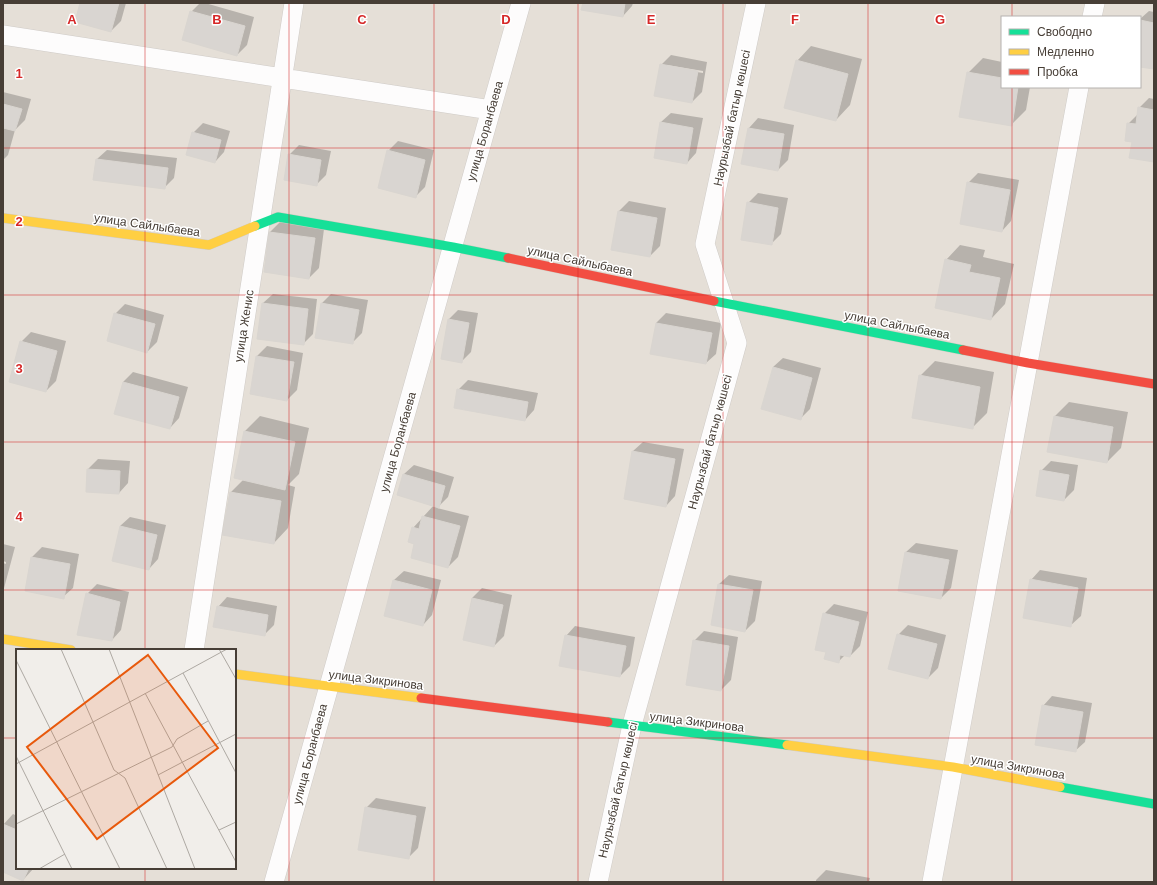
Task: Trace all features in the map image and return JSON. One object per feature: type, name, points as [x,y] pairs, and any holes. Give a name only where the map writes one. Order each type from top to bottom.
[{"type":"street","name":"улица Женис","points":[[194,649],[294,3]]},
{"type":"street","name":"улица Боранбаева","points":[[274,882],[521,3]]},
{"type":"street","name":"Наурызбай батыр көшесі","points":[[598,882],[632,725],[737,343],[705,244],[756,3]]},
{"type":"street","points":[[1092,16],[1095,3]]},
{"type":"street","points":[[3,36],[491,110]]},
{"type":"street","points":[[932,882],[1079,88]]},
{"type":"street","name":"улица Сайлыбаева","points":[[3,218],[209,245],[278,217],[453,247],[724,303],[1028,363],[1154,384]]},
{"type":"street","points":[[3,639],[65,649]]},
{"type":"street","name":"улица Зикринова","points":[[236,674],[953,767],[1154,804]]},
{"type":"shaded area","points":[[3,3],[1154,3],[1154,882],[3,882]]},
{"type":"building","points":[[80,3],[119,3],[111,32],[75,22]]},
{"type":"building","points":[[583,3],[625,3],[623,17],[581,10]]},
{"type":"building","points":[[190,11],[245,26],[237,56],[182,40]]},
{"type":"building","points":[[1141,20],[1154,23],[1154,69],[1141,67]]},
{"type":"building","points":[[796,60],[848,74],[836,121],[784,108]]},
{"type":"building","points":[[660,64],[698,71],[692,103],[654,96]]},
{"type":"building","points":[[967,72],[1001,78],[1001,88],[1018,88],[1012,126],[959,117]]},
{"type":"building","points":[[3,104],[22,109],[15,131],[3,128]]},
{"type":"building","points":[[1138,107],[1154,110],[1154,162],[1129,158],[1132,142],[1125,141],[1127,123],[1136,124]]},
{"type":"building","points":[[660,122],[693,128],[687,164],[654,158]]},
{"type":"building","points":[[748,128],[784,134],[778,171],[741,164]]},
{"type":"building","points":[[192,132],[221,140],[215,163],[186,155]]},
{"type":"building","points":[[387,150],[425,160],[416,198],[378,188]]},
{"type":"building","points":[[288,154],[321,160],[317,186],[284,180]]},
{"type":"building","points":[[96,159],[168,168],[165,189],[93,180]]},
{"type":"building","points":[[967,182],[1010,190],[1002,232],[960,224]]},
{"type":"building","points":[[747,202],[778,208],[772,245],[741,240]]},
{"type":"building","points":[[618,211],[657,218],[650,257],[611,250]]},
{"type":"building","points":[[269,232],[315,238],[309,279],[264,272]]},
{"type":"building","points":[[945,259],[971,265],[969,272],[1000,278],[991,320],[935,308]]},
{"type":"building","points":[[262,303],[308,309],[304,345],[257,339]]},
{"type":"building","points":[[321,303],[359,310],[353,344],[315,338]]},
{"type":"building","points":[[114,313],[155,324],[147,353],[107,341]]},
{"type":"building","points":[[448,319],[469,323],[462,363],[441,359]]},
{"type":"building","points":[[656,323],[712,333],[706,364],[650,354]]},
{"type":"building","points":[[20,341],[57,351],[46,392],[9,382]]},
{"type":"building","points":[[256,356],[294,362],[287,401],[250,394]]},
{"type":"building","points":[[773,367],[812,378],[801,420],[761,409]]},
{"type":"building","points":[[919,375],[980,387],[973,429],[912,418]]},
{"type":"building","points":[[123,382],[179,397],[170,429],[114,414]]},
{"type":"building","points":[[457,389],[528,402],[525,421],[454,408]]},
{"type":"building","points":[[1054,416],[1113,427],[1107,463],[1047,452]]},
{"type":"building","points":[[244,431],[295,442],[285,490],[234,478]]},
{"type":"building","points":[[632,451],[675,459],[666,507],[624,499]]},
{"type":"building","points":[[87,469],[120,471],[119,494],[86,492]]},
{"type":"building","points":[[1040,470],[1069,475],[1064,501],[1036,496]]},
{"type":"building","points":[[403,474],[445,486],[439,508],[397,495]]},
{"type":"building","points":[[230,492],[281,501],[274,544],[222,535]]},
{"type":"building","points":[[422,516],[460,526],[448,568],[411,558],[414,544],[408,542],[412,527],[419,529]]},
{"type":"building","points":[[120,526],[157,535],[149,570],[112,561]]},
{"type":"building","points":[[905,552],[949,560],[941,599],[898,591]]},
{"type":"building","points":[[31,557],[70,564],[64,599],[25,591]]},
{"type":"building","points":[[1030,579],[1078,588],[1071,627],[1023,618]]},
{"type":"building","points":[[393,580],[432,590],[423,626],[384,616]]},
{"type":"building","points":[[718,584],[753,590],[745,632],[711,625]]},
{"type":"building","points":[[86,593],[120,602],[112,641],[77,635]]},
{"type":"building","points":[[472,598],[503,605],[494,647],[463,640]]},
{"type":"building","points":[[217,606],[268,615],[265,636],[213,627]]},
{"type":"building","points":[[823,613],[859,622],[850,657],[840,655],[839,663],[824,659],[826,652],[815,650]]},
{"type":"building","points":[[897,634],[937,644],[928,679],[888,669]]},
{"type":"building","points":[[565,635],[626,646],[620,677],[559,666]]},
{"type":"building","points":[[693,640],[729,646],[721,691],[686,685]]},
{"type":"building","points":[[1042,705],[1083,712],[1076,752],[1035,745]]},
{"type":"building","points":[[365,807],[416,816],[409,859],[358,850]]},
{"type":"building","points":[[3,824],[16,830],[16,869],[29,869],[23,881],[3,872]]},
{"type":"traffic: fast","points":[[255,226],[278,217],[508,258]]},
{"type":"traffic: fast","points":[[714,301],[963,350]]},
{"type":"traffic: fast","points":[[608,722],[787,745]]},
{"type":"traffic: fast","points":[[1060,787],[1154,804]]},
{"type":"traffic: slow","points":[[3,218],[209,245],[255,226]]},
{"type":"traffic: slow","points":[[3,639],[65,649]]},
{"type":"traffic: slow","points":[[236,674],[421,698]]},
{"type":"traffic: slow","points":[[787,745],[953,767],[1060,787]]},
{"type":"traffic: jam","points":[[508,258],[714,301]]},
{"type":"traffic: jam","points":[[963,350],[1028,363],[1154,384]]},
{"type":"traffic: jam","points":[[421,698],[608,722]]}]
